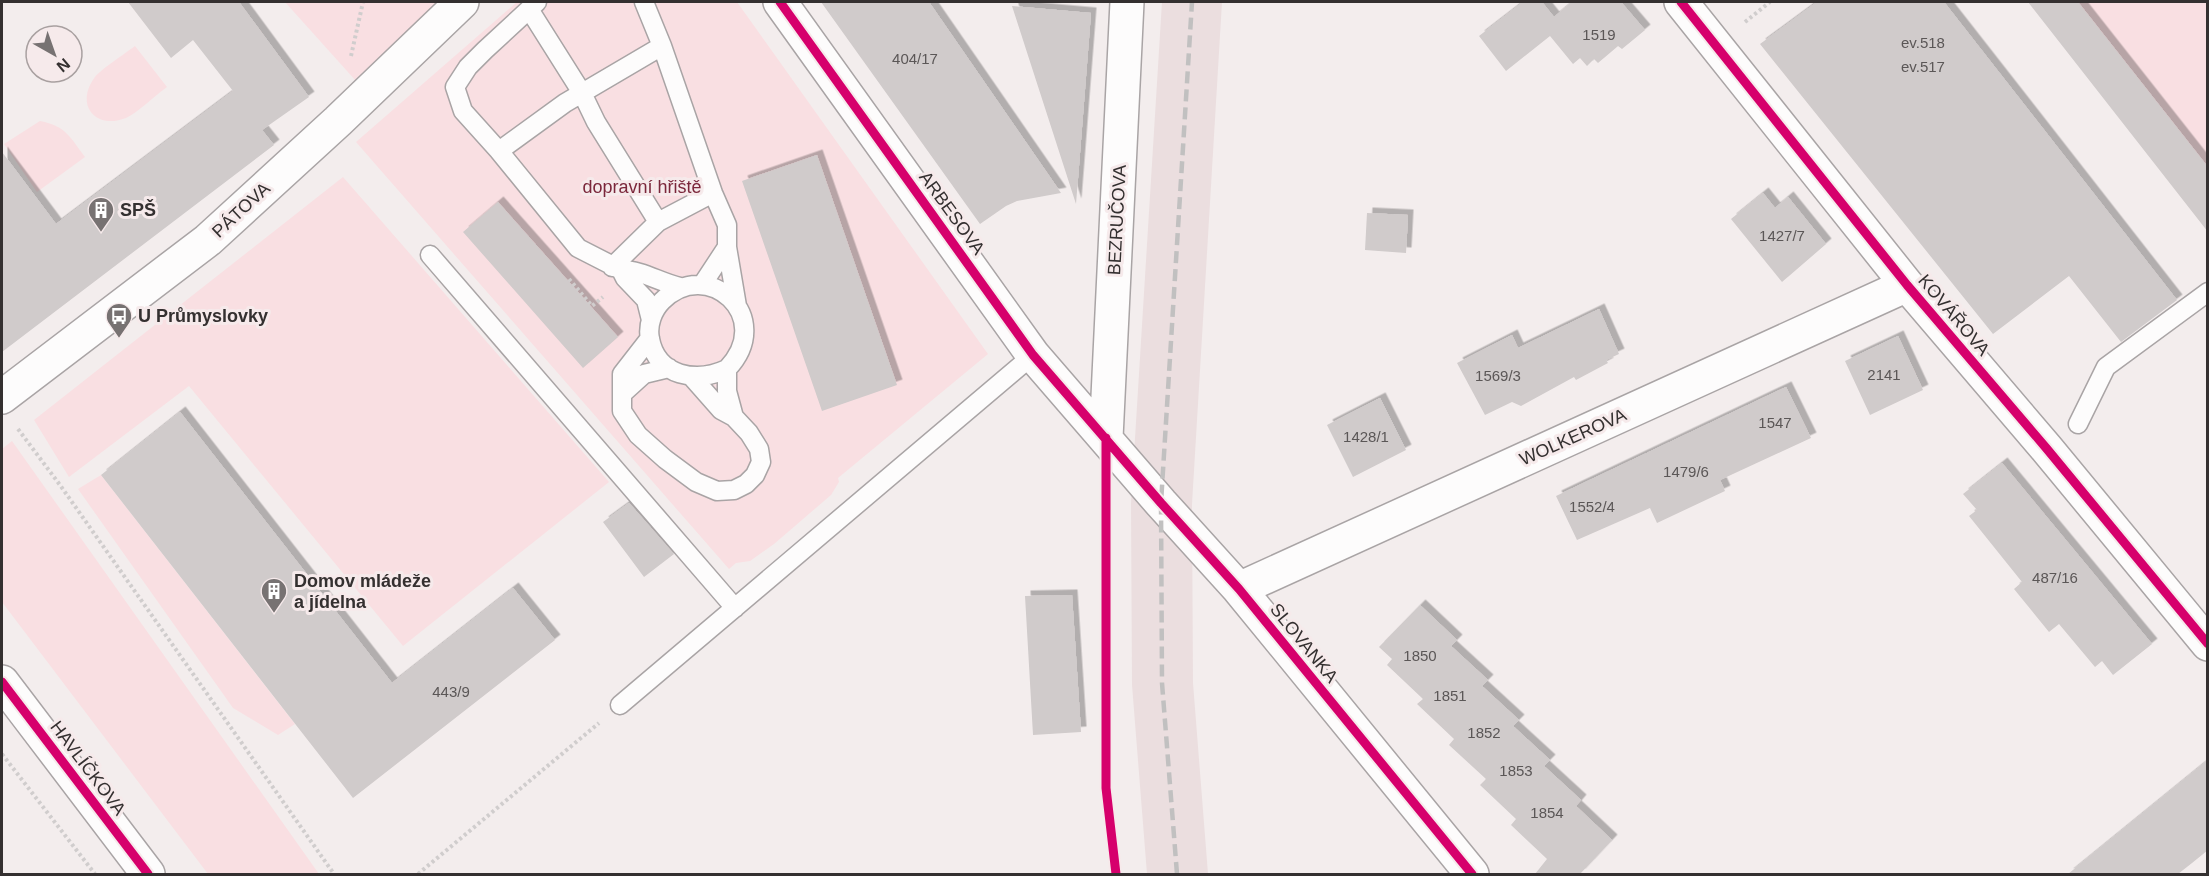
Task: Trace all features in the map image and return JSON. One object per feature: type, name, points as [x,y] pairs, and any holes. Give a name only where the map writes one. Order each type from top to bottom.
[{"type":"street","name":"PÁTOVA","points":[[8,410],[208,240],[338,121],[462,2]]},
{"type":"street","name":"ARBESOVA","points":[[780,2],[1033,355],[1106,438]]},
{"type":"street","name":"BEZRUČOVA","points":[[1106,438],[1127,2]]},
{"type":"street","name":"KOVÁŘOVA","points":[[1681,2],[1908,285],[2208,644]]},
{"type":"street","name":"WOLKEROVA","points":[[1239,589],[1908,285]]},
{"type":"street","name":"SLOVANKA","points":[[1106,438],[1239,589],[1472,874]]},
{"type":"street","name":"HAVLÍČKOVA","points":[[2,682],[148,874]]},
{"type":"lane","points":[[617,268],[646,300],[653,350],[669,368],[691,376],[714,375],[727,369],[737,358],[743,346],[745,333],[743,319],[737,306],[727,247],[727,225],[713,193],[662,46],[644,2]]},
{"type":"lane","points":[[658,222],[596,122],[533,5],[468,67],[455,87],[463,111],[499,151],[578,248],[617,268],[635,270],[662,283],[680,287],[702,285],[714,288],[737,306]]},
{"type":"lane","points":[[499,151],[582,93],[662,46]]},
{"type":"lane","points":[[617,268],[658,222],[713,193]]},
{"type":"lane","points":[[702,285],[727,247]]},
{"type":"lane","points":[[430,255],[735,608]]},
{"type":"lane","points":[[680,287],[660,303],[650,329],[622,374],[622,411],[638,435],[696,482],[717,492],[734,490],[746,484],[755,475],[761,462],[759,449],[749,433],[734,417],[721,410],[691,376]]},
{"type":"lane","points":[[2078,424],[2106,367],[2208,292]]},
{"type":"lane","points":[[620,705],[1033,355]]},
{"type":"lane","points":[[622,394],[644,374],[669,368]]},
{"type":"lane","points":[[727,369],[727,391],[734,417]]},
{"type":"path","points":[[8,410],[334,874]]},
{"type":"path","points":[[418,874],[620,705]]},
{"type":"path","points":[[2,754],[95,874]]},
{"type":"shaded area","points":[[1162,2],[1222,2],[1192,504],[1193,683],[1208,874],[1147,874],[1132,685],[1131,503]]},
{"type":"green space","points":[[285,2],[441,2],[356,81]]},
{"type":"green space","name":"dopravní hřiště","points":[[517,2],[737,2],[988,354],[838,478],[839,482],[831,495],[774,544],[750,561],[736,563],[729,569],[356,142]]},
{"type":"green space","points":[[2077,2],[2207,2],[2207,168]]},
{"type":"green space","points":[[135,46],[167,87],[126,118],[106,121],[97,118],[91,113],[88,105],[89,87],[98,74]]},
{"type":"green space","points":[[40,121],[62,129],[85,157],[37,192],[4,144]]},
{"type":"green space","points":[[343,177],[609,482],[403,646],[189,386],[69,477],[34,420]]},
{"type":"green space","points":[[12,441],[319,874],[208,874],[2,602],[2,449]]},
{"type":"green space","points":[[101,475],[295,724],[278,735],[233,708],[78,489]]},
{"type":"building","name":"SPŠ","points":[[128,2],[239,2],[309,97],[262,130],[274,145],[2,352],[2,152],[56,224],[233,91],[193,40],[171,58]]},
{"type":"building","points":[[821,2],[929,2],[1061,193],[1017,201],[980,224]]},
{"type":"building","points":[[1523,2],[1542,2],[1554,17],[1572,2],[1621,2],[1645,30],[1622,49],[1618,46],[1598,63],[1594,59],[1587,66],[1580,58],[1573,64],[1550,36],[1506,71],[1479,36]]},
{"type":"building","points":[[1817,2],[1944,2],[2177,300],[2121,342],[2069,276],[1993,334],[1760,44]]},
{"type":"building","points":[[2028,2],[2078,2],[2208,167],[2208,232]]},
{"type":"building","points":[[1012,6],[1091,13],[1076,204]]},
{"type":"building","points":[[817,155],[897,385],[822,411],[742,181]]},
{"type":"building","points":[[1763,193],[1775,208],[1788,197],[1826,244],[1782,282],[1731,219]]},
{"type":"building","points":[[498,202],[618,337],[583,368],[463,232]]},
{"type":"building","points":[[1367,213],[1408,215],[1406,253],[1365,250]]},
{"type":"building","points":[[1599,309],[1619,354],[1606,360],[1608,363],[1576,380],[1574,377],[1521,406],[1512,402],[1485,415],[1457,363],[1512,335],[1518,348]]},
{"type":"building","points":[[1898,336],[1923,390],[1870,415],[1845,361]]},
{"type":"building","points":[[1786,387],[1811,438],[1720,480],[1725,491],[1657,523],[1650,508],[1577,540],[1556,496]]},
{"type":"building","points":[[1380,398],[1406,450],[1353,477],[1327,425]]},
{"type":"building","name":"Domov mládeže a jídelna","points":[[180,412],[392,683],[513,588],[555,640],[353,798],[101,475]]},
{"type":"building","points":[[2002,463],[2152,644],[2113,675],[2102,661],[2095,667],[2059,624],[2049,632],[2014,589],[2022,582],[1969,516],[1977,510],[1963,494]]},
{"type":"building","points":[[629,503],[674,554],[644,577],[603,522]]},
{"type":"building","points":[[1072,595],[1081,732],[1033,735],[1025,596]]},
{"type":"building","points":[[1420,605],[1457,640],[1451,646],[1488,680],[1482,686],[1519,720],[1513,726],[1550,760],[1544,766],[1581,800],[1576,806],[1612,840],[1580,874],[1535,874],[1547,859],[1511,825],[1516,819],[1480,785],[1486,779],[1449,745],[1454,739],[1417,704],[1423,699],[1387,665],[1392,659],[1379,647]]},
{"type":"building","points":[[2208,760],[2208,850],[2178,874],[2068,874]]},
{"type":"railway","points":[[1177,874],[1162,683],[1161,503],[1192,2]]},
{"type":"cycle path","points":[[780,2],[1033,355],[1239,589],[1472,874]]},
{"type":"cycle path","points":[[1681,2],[1907,285],[2047,449],[2208,644]]},
{"type":"cycle path","points":[[1106,438],[1106,788],[1116,874]]},
{"type":"cycle path","points":[[2,682],[148,874]]},
{"type":"place","name":"SPŠ","points":[[101,233]]},
{"type":"place","name":"U Průmyslovky","points":[[119,339]]},
{"type":"place","name":"Domov mládeže a jídelna","points":[[274,614]]}]
